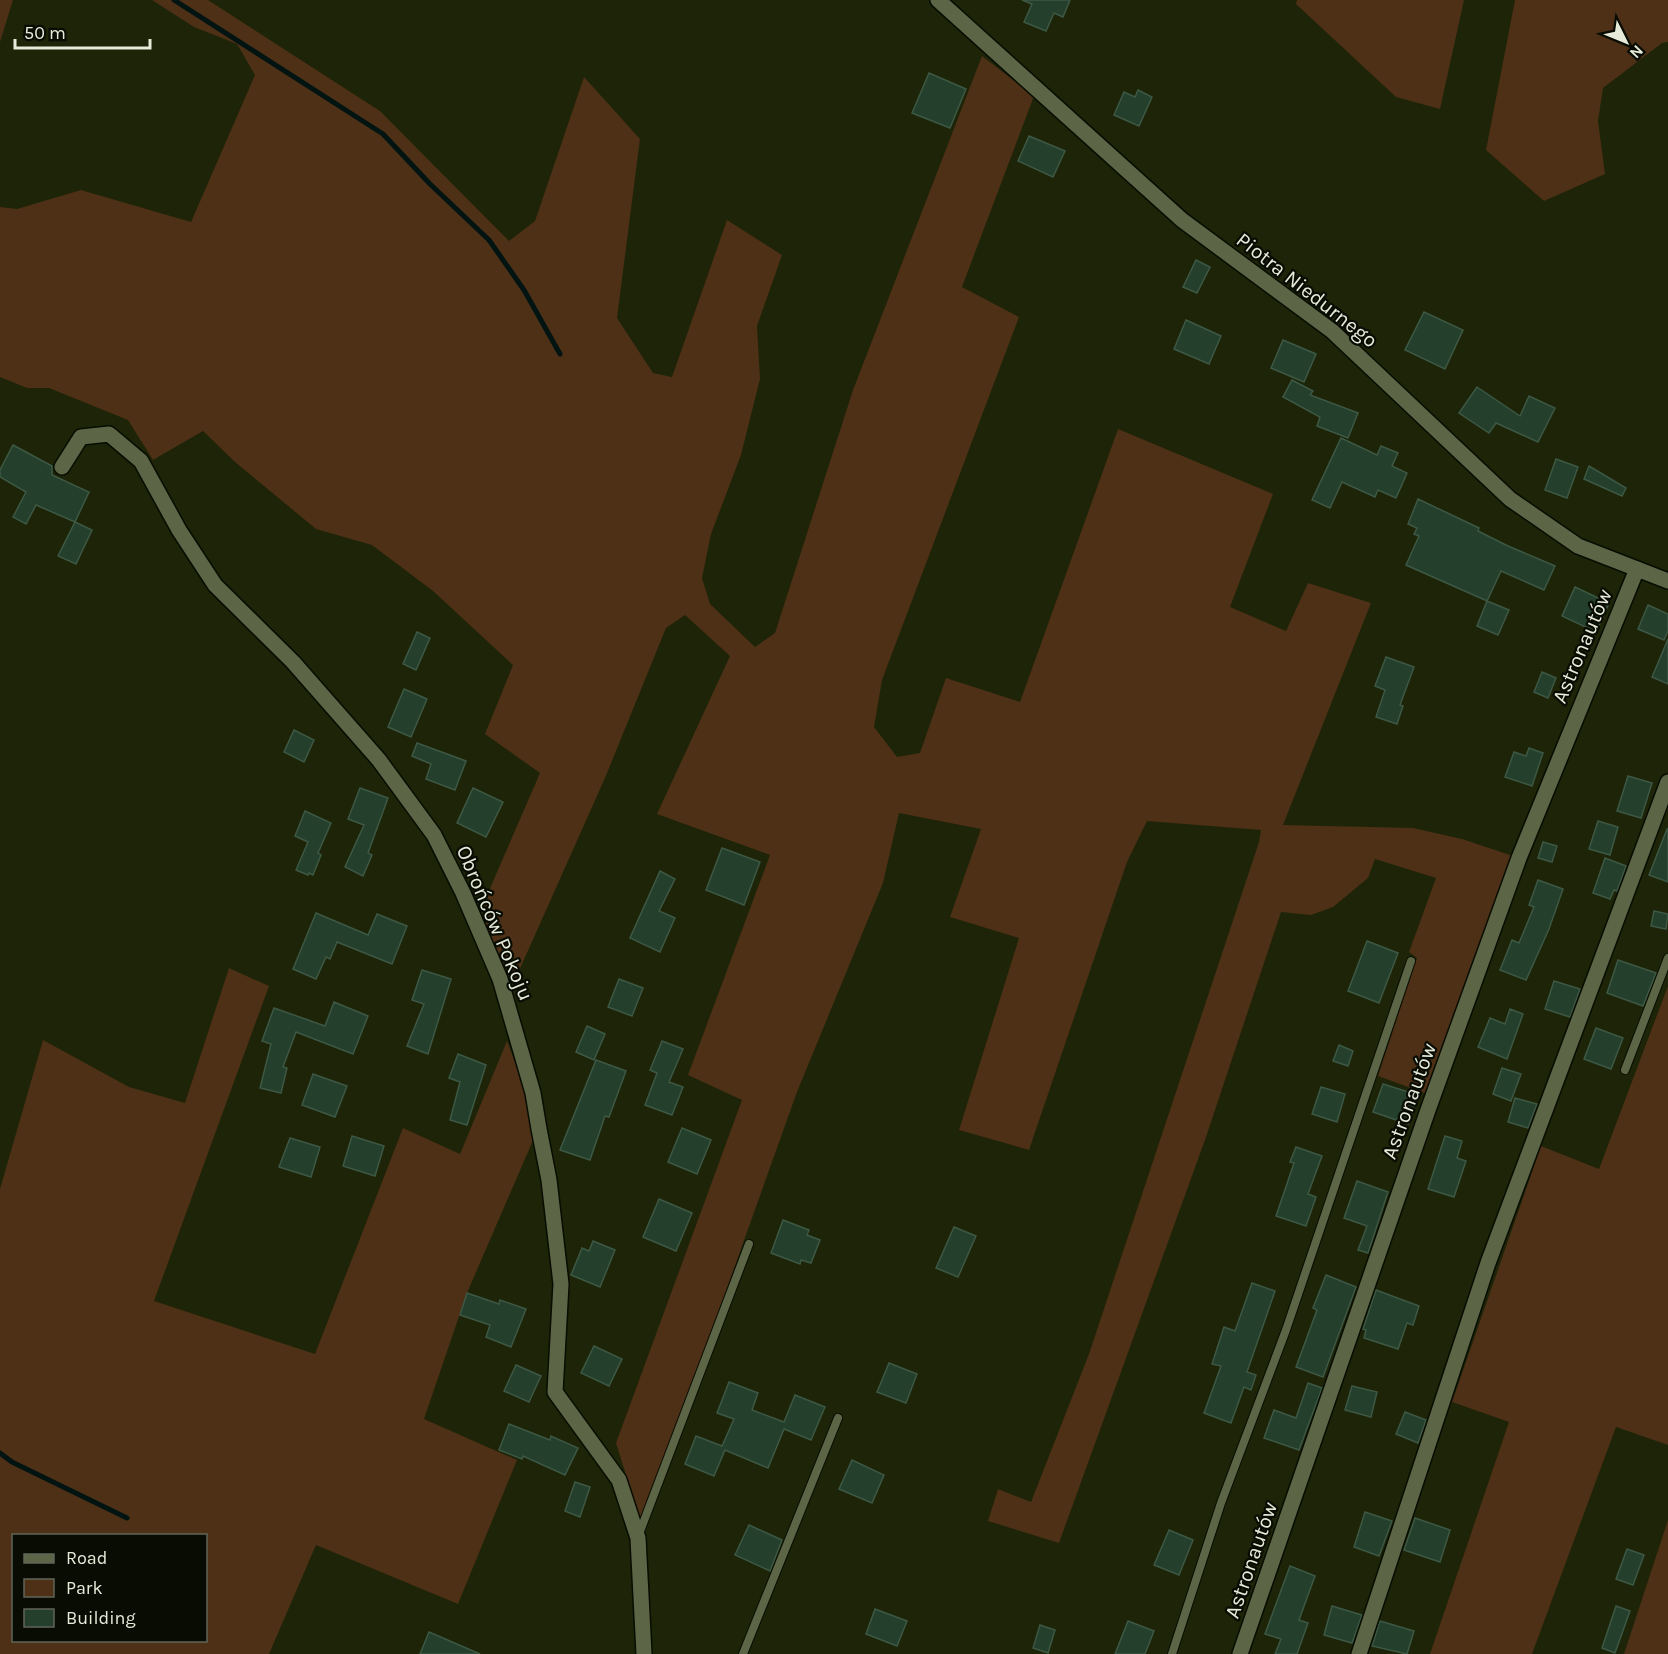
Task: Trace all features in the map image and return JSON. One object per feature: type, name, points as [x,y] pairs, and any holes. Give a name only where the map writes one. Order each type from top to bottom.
[{"type":"street","name":"Piotra Niedurnego","points":[[938,0],[1182,220],[1332,331],[1510,499],[1578,546],[1668,581]]},
{"type":"street","name":"Obrońców Pokoju","points":[[62,467],[81,437],[109,434],[141,461],[178,530],[215,585],[293,662],[365,743],[434,835],[463,894],[500,979],[533,1093],[549,1180],[561,1284],[555,1392],[620,1480],[638,1538],[644,1654]]},
{"type":"street","name":"Astronautów","points":[[1240,1654],[1428,1110],[1541,799],[1637,569]]},
{"type":"street","points":[[1359,1654],[1488,1263],[1668,782]]},
{"type":"lane","points":[[1626,1070],[1668,958]]},
{"type":"lane","points":[[1172,1654],[1221,1503],[1286,1330],[1411,961]]},
{"type":"lane","points":[[638,1538],[749,1244]]},
{"type":"lane","points":[[743,1654],[838,1418]]},
{"type":"green space","points":[[0,0],[13,0],[0,42]]},
{"type":"green space","points":[[152,0],[208,0],[380,111],[509,241],[535,221],[584,77],[640,139],[617,318],[653,373],[672,377],[727,220],[782,255],[757,326],[760,379],[741,455],[711,534],[702,578],[710,604],[755,647],[775,633],[853,390],[982,56],[1034,96],[962,287],[1019,317],[882,680],[874,727],[897,757],[920,753],[946,678],[1020,702],[1118,429],[1273,494],[1230,607],[1286,631],[1308,583],[1371,603],[1283,825],[1413,828],[1462,839],[1513,856],[1427,1094],[1378,1076],[1417,958],[1409,952],[1436,878],[1375,859],[1368,878],[1333,907],[1311,915],[1281,912],[1205,1140],[1059,1543],[988,1521],[998,1489],[1031,1502],[1089,1354],[1259,842],[1261,830],[1147,821],[1127,862],[1029,1150],[959,1130],[1019,938],[950,917],[981,829],[899,813],[883,883],[797,1092],[642,1526],[616,1443],[742,1100],[688,1075],[770,855],[657,814],[730,656],[685,615],[666,628],[605,778],[510,991],[481,909],[540,773],[485,734],[513,665],[433,591],[372,545],[316,529],[235,462],[203,431],[153,460],[128,420],[49,388],[27,388],[0,377],[0,207],[17,209],[81,190],[191,222],[255,75],[237,44],[194,27]]},
{"type":"green space","points":[[1297,0],[1464,0],[1440,109],[1396,97],[1296,4]]},
{"type":"green space","points":[[1515,0],[1668,0],[1668,42],[1662,43],[1603,88],[1598,121],[1605,174],[1544,201],[1486,150]]},
{"type":"green space","points":[[229,968],[269,986],[154,1301],[315,1354],[403,1128],[460,1154],[507,1041],[525,1088],[534,1138],[467,1293],[424,1419],[517,1460],[458,1604],[316,1545],[269,1654],[0,1654],[0,1189],[43,1040],[129,1087],[185,1103]]},
{"type":"green space","points":[[1668,986],[1668,1445],[1616,1427],[1532,1654],[1430,1654],[1509,1422],[1452,1402],[1541,1146],[1599,1169]]},
{"type":"green space","points":[[1668,1520],[1668,1654],[1624,1654]]},
{"type":"building","points":[[1022,0],[1070,0],[1063,17],[1054,13],[1046,31],[1024,22],[1032,4]]},
{"type":"building","points":[[929,73],[966,89],[950,128],[912,113]]},
{"type":"building","points":[[1138,90],[1152,97],[1139,126],[1114,115],[1124,92],[1135,97]]},
{"type":"building","points":[[1029,136],[1065,151],[1053,177],[1018,161]]},
{"type":"building","points":[[1196,260],[1210,267],[1197,293],[1183,287]]},
{"type":"building","points":[[1424,312],[1463,330],[1445,369],[1405,350]]},
{"type":"building","points":[[1186,320],[1221,336],[1209,364],[1174,349]]},
{"type":"building","points":[[1283,340],[1316,354],[1304,382],[1271,368]]},
{"type":"building","points":[[1292,380],[1313,391],[1310,395],[1358,413],[1348,438],[1317,426],[1320,417],[1283,397]]},
{"type":"building","points":[[1477,387],[1520,416],[1529,396],[1555,408],[1538,442],[1496,423],[1489,433],[1459,413]]},
{"type":"building","points":[[1341,438],[1377,455],[1381,446],[1398,453],[1392,466],[1407,473],[1396,498],[1378,490],[1375,497],[1342,482],[1330,508],[1312,500]]},
{"type":"building","points":[[13,445],[52,466],[52,475],[89,492],[75,522],[36,505],[26,524],[13,517],[26,492],[0,477],[0,470]]},
{"type":"building","points":[[1556,459],[1578,467],[1567,498],[1545,490]]},
{"type":"building","points":[[1589,466],[1626,488],[1622,496],[1584,479]]},
{"type":"building","points":[[1418,499],[1479,528],[1478,531],[1508,546],[1555,566],[1544,590],[1501,571],[1487,601],[1406,565],[1419,536],[1414,534],[1417,528],[1408,524]]},
{"type":"building","points":[[75,522],[92,530],[76,564],[58,556]]},
{"type":"building","points":[[1575,587],[1609,603],[1596,632],[1562,616]]},
{"type":"building","points":[[1487,601],[1509,610],[1498,635],[1477,626]]},
{"type":"building","points":[[1648,605],[1668,614],[1668,631],[1664,640],[1638,629]]},
{"type":"building","points":[[417,632],[430,638],[416,670],[403,664]]},
{"type":"building","points":[[1668,639],[1668,684],[1652,677]]},
{"type":"building","points":[[1386,657],[1414,667],[1400,705],[1403,706],[1397,724],[1376,717],[1385,690],[1375,686]]},
{"type":"building","points":[[1542,672],[1556,678],[1548,698],[1534,692]]},
{"type":"building","points":[[404,689],[427,699],[411,737],[388,727]]},
{"type":"building","points":[[294,730],[314,740],[304,762],[284,752]]},
{"type":"building","points":[[417,743],[466,761],[455,790],[426,779],[431,764],[412,756]]},
{"type":"building","points":[[1529,748],[1543,753],[1532,786],[1505,777],[1514,752],[1526,756]]},
{"type":"building","points":[[1628,776],[1652,783],[1641,818],[1617,811]]},
{"type":"building","points":[[360,788],[388,798],[368,853],[372,855],[363,876],[345,867],[364,825],[348,819]]},
{"type":"building","points":[[473,788],[503,802],[486,837],[457,823]]},
{"type":"building","points":[[305,811],[331,823],[318,853],[321,855],[313,875],[296,870],[308,842],[295,836]]},
{"type":"building","points":[[1598,821],[1618,827],[1610,855],[1589,849]]},
{"type":"building","points":[[1668,829],[1668,882],[1649,875]]},
{"type":"building","points":[[1543,842],[1557,846],[1552,862],[1538,858]]},
{"type":"building","points":[[722,848],[760,862],[744,905],[706,890]]},
{"type":"building","points":[[1605,858],[1626,866],[1617,891],[1614,890],[1610,899],[1593,893]]},
{"type":"building","points":[[660,871],[675,879],[659,911],[675,918],[660,952],[630,938]]},
{"type":"building","points":[[1538,880],[1563,889],[1549,929],[1526,980],[1500,970],[1512,940],[1519,943],[1534,907],[1529,905]]},
{"type":"building","points":[[1654,911],[1668,914],[1666,929],[1651,926]]},
{"type":"building","points":[[316,913],[368,935],[377,914],[407,926],[392,964],[337,942],[330,959],[326,957],[316,979],[293,969]]},
{"type":"building","points":[[1367,941],[1398,953],[1379,1003],[1348,991]]},
{"type":"building","points":[[1618,960],[1656,973],[1643,1006],[1607,993]]},
{"type":"building","points":[[422,970],[451,979],[428,1054],[407,1046],[424,1004],[412,1000]]},
{"type":"building","points":[[619,979],[643,988],[632,1016],[608,1007]]},
{"type":"building","points":[[1554,981],[1580,989],[1570,1017],[1545,1009]]},
{"type":"building","points":[[334,1002],[368,1016],[353,1054],[296,1032],[283,1067],[287,1068],[281,1093],[260,1088],[271,1044],[262,1041],[274,1008],[325,1026]]},
{"type":"building","points":[[1510,1009],[1523,1014],[1507,1059],[1478,1047],[1490,1018],[1505,1024]]},
{"type":"building","points":[[587,1026],[605,1034],[594,1060],[576,1052]]},
{"type":"building","points":[[1596,1028],[1623,1038],[1611,1069],[1584,1059]]},
{"type":"building","points":[[662,1041],[683,1049],[669,1082],[683,1087],[672,1115],[645,1105],[657,1073],[650,1070]]},
{"type":"building","points":[[1339,1045],[1353,1051],[1348,1066],[1333,1061]]},
{"type":"building","points":[[458,1054],[486,1065],[467,1125],[450,1120],[460,1082],[449,1078]]},
{"type":"building","points":[[596,1060],[626,1071],[609,1117],[605,1116],[590,1160],[560,1150]]},
{"type":"building","points":[[1502,1068],[1521,1074],[1511,1101],[1493,1094]]},
{"type":"building","points":[[313,1074],[347,1086],[335,1117],[302,1105]]},
{"type":"building","points":[[1383,1084],[1418,1095],[1408,1124],[1373,1112]]},
{"type":"building","points":[[1321,1087],[1345,1094],[1337,1122],[1312,1114]]},
{"type":"building","points":[[1515,1098],[1537,1104],[1528,1128],[1508,1122]]},
{"type":"building","points":[[682,1128],[711,1140],[697,1174],[668,1162]]},
{"type":"building","points":[[352,1136],[384,1146],[375,1176],[343,1166]]},
{"type":"building","points":[[1445,1136],[1462,1141],[1457,1158],[1466,1161],[1454,1197],[1428,1189]]},
{"type":"building","points":[[290,1138],[320,1147],[311,1177],[279,1167]]},
{"type":"building","points":[[1296,1147],[1322,1156],[1308,1194],[1316,1197],[1306,1226],[1276,1216],[1294,1163],[1290,1162]]},
{"type":"building","points":[[1357,1181],[1388,1192],[1368,1253],[1358,1250],[1367,1226],[1344,1218]]},
{"type":"building","points":[[659,1199],[692,1213],[676,1251],[643,1237]]},
{"type":"building","points":[[783,1220],[809,1230],[807,1235],[820,1240],[811,1263],[801,1260],[800,1264],[771,1253]]},
{"type":"building","points":[[954,1227],[976,1236],[958,1277],[936,1268]]},
{"type":"building","points":[[593,1241],[615,1250],[600,1287],[571,1275],[582,1248],[589,1251]]},
{"type":"building","points":[[1326,1275],[1356,1287],[1323,1377],[1296,1367],[1317,1310],[1313,1308]]},
{"type":"building","points":[[1252,1283],[1275,1291],[1247,1372],[1256,1375],[1251,1390],[1244,1387],[1231,1423],[1204,1413],[1221,1366],[1212,1364],[1224,1327],[1235,1331]]},
{"type":"building","points":[[1376,1290],[1419,1306],[1413,1325],[1407,1323],[1398,1349],[1364,1338],[1366,1330],[1363,1329]]},
{"type":"building","points":[[467,1293],[499,1304],[500,1300],[526,1309],[511,1347],[486,1337],[490,1325],[460,1315]]},
{"type":"building","points":[[594,1346],[622,1359],[609,1386],[581,1373]]},
{"type":"building","points":[[889,1363],[917,1374],[906,1403],[877,1392]]},
{"type":"building","points":[[516,1365],[541,1376],[529,1402],[504,1391]]},
{"type":"building","points":[[729,1382],[758,1393],[752,1410],[784,1422],[795,1395],[825,1407],[811,1440],[784,1429],[768,1468],[725,1450],[714,1476],[685,1464],[696,1436],[722,1446],[734,1419],[717,1413]]},
{"type":"building","points":[[1308,1383],[1322,1388],[1299,1450],[1264,1438],[1274,1410],[1296,1418]]},
{"type":"building","points":[[1352,1386],[1377,1392],[1371,1417],[1345,1410]]},
{"type":"building","points":[[1405,1412],[1426,1420],[1418,1443],[1396,1434]]},
{"type":"building","points":[[509,1424],[550,1440],[551,1436],[578,1448],[565,1475],[523,1456],[522,1459],[499,1450]]},
{"type":"building","points":[[852,1460],[884,1475],[872,1503],[839,1489]]},
{"type":"building","points":[[575,1482],[590,1487],[580,1517],[565,1511]]},
{"type":"building","points":[[1365,1512],[1392,1521],[1379,1556],[1354,1547]]},
{"type":"building","points":[[1415,1518],[1450,1530],[1440,1562],[1404,1550]]},
{"type":"building","points":[[749,1525],[782,1540],[770,1571],[735,1555]]},
{"type":"building","points":[[1169,1530],[1193,1540],[1179,1575],[1154,1565]]},
{"type":"building","points":[[1627,1549],[1644,1555],[1633,1585],[1616,1579]]},
{"type":"building","points":[[1290,1566],[1315,1576],[1299,1620],[1308,1623],[1297,1654],[1275,1654],[1281,1639],[1265,1634]]},
{"type":"building","points":[[1332,1606],[1362,1615],[1352,1643],[1324,1635]]},
{"type":"building","points":[[1616,1606],[1630,1611],[1615,1653],[1602,1648]]},
{"type":"building","points":[[875,1609],[907,1621],[897,1646],[866,1634]]},
{"type":"building","points":[[1128,1621],[1154,1631],[1145,1654],[1115,1654]]},
{"type":"building","points":[[1380,1621],[1414,1631],[1407,1654],[1372,1646]]},
{"type":"building","points":[[1040,1625],[1055,1630],[1048,1653],[1033,1648]]},
{"type":"building","points":[[429,1632],[480,1654],[420,1654]]},
{"type":"waterway","points":[[174,0],[383,134],[430,184],[489,240],[524,290],[560,354]]},
{"type":"waterway","points":[[0,1453],[12,1462],[127,1518]]}]
